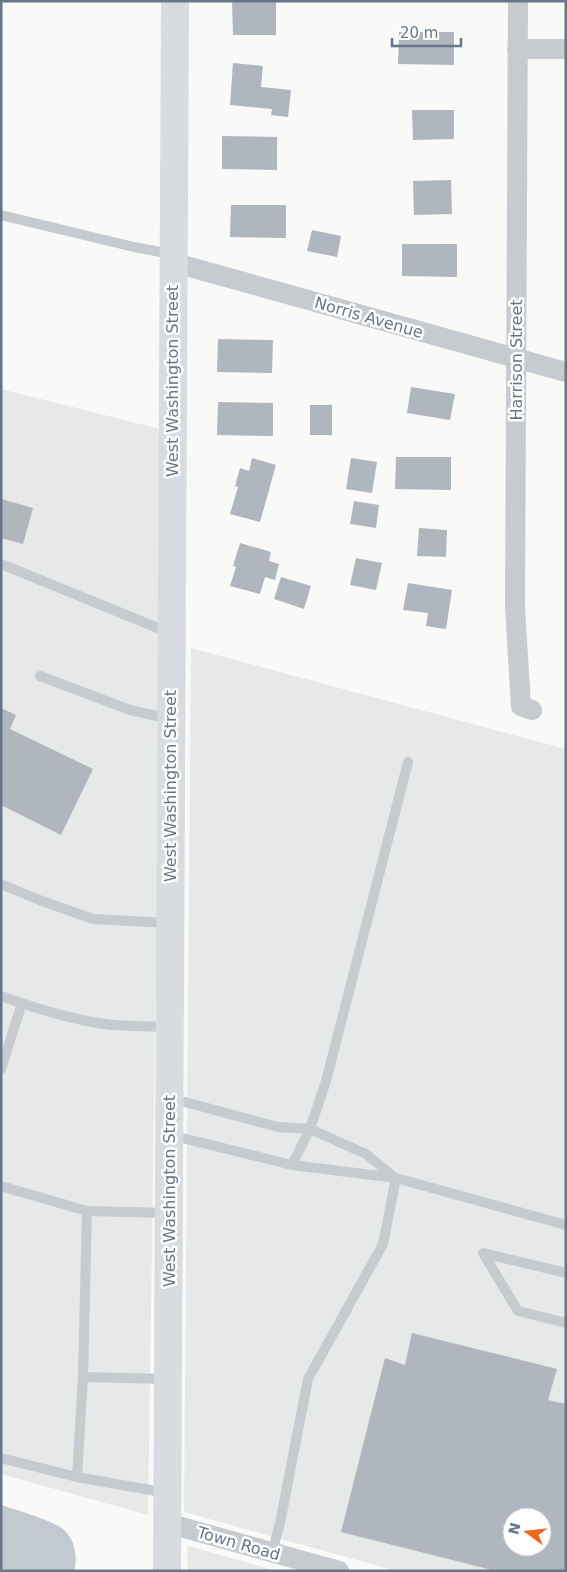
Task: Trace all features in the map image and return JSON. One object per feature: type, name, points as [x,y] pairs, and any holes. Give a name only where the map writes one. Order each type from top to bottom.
[{"type":"main road","name":"West Washington Street","points":[[167,1571],[172,258],[175,1]]},
{"type":"street","name":"Harrison Street","points":[[518,1],[515,608],[521,706],[532,710]]},
{"type":"street","points":[[517,49],[566,49]]},
{"type":"street","name":"Norris Avenue","points":[[172,258],[566,372]]},
{"type":"street","name":"Town Road","points":[[167,1524],[339,1571]]},
{"type":"lane","points":[[1,215],[172,258]]},
{"type":"lane","points":[[1,564],[171,634]]},
{"type":"lane","points":[[40,676],[130,710],[171,719]]},
{"type":"lane","points":[[292,1165],[310,1129],[326,1081],[408,762]]},
{"type":"lane","points":[[1,884],[93,919],[170,923]]},
{"type":"lane","points":[[1,996],[37,1009],[88,1022],[122,1026],[169,1027]]},
{"type":"lane","points":[[1,1069],[22,1004]]},
{"type":"lane","points":[[169,1098],[278,1127],[310,1129],[366,1154],[396,1178]]},
{"type":"lane","points":[[169,1135],[292,1165],[396,1178],[566,1225]]},
{"type":"lane","points":[[272,1553],[280,1523],[308,1379],[383,1244],[396,1178]]},
{"type":"lane","points":[[1,1186],[87,1211],[169,1213]]},
{"type":"lane","points":[[78,1477],[83,1376],[87,1211]]},
{"type":"lane","points":[[566,1273],[483,1254],[518,1311],[566,1323]]},
{"type":"lane","points":[[83,1376],[168,1379]]},
{"type":"lane","points":[[1,1458],[78,1477],[168,1493]]},
{"type":"shaded area","points":[[1,389],[164,430],[148,1515],[1,1474]]},
{"type":"shaded area","points":[[191,648],[566,749],[566,1571],[397,1571],[184,1512]]},
{"type":"shaded area","points":[[1,1505],[43,1519],[64,1530],[71,1539],[75,1549],[74,1571],[1,1571]]},
{"type":"shaded area","points":[[188,1546],[277,1571],[188,1571]]},
{"type":"building","points":[[232,1],[276,1],[276,35],[233,35]]},
{"type":"building","points":[[399,32],[454,32],[454,65],[398,64]]},
{"type":"building","points":[[233,63],[263,66],[261,87],[291,90],[288,117],[271,115],[272,109],[230,105]]},
{"type":"building","points":[[412,110],[454,110],[454,139],[413,140]]},
{"type":"building","points":[[222,136],[277,137],[277,170],[222,169]]},
{"type":"building","points":[[451,180],[452,214],[414,215],[413,181]]},
{"type":"building","points":[[231,205],[286,205],[286,238],[230,237]]},
{"type":"building","points":[[312,230],[341,236],[337,257],[307,251]]},
{"type":"building","points":[[402,244],[457,244],[457,277],[402,276]]},
{"type":"building","points":[[218,339],[273,340],[272,373],[217,372]]},
{"type":"building","points":[[411,387],[455,394],[450,420],[407,413]]},
{"type":"building","points":[[218,402],[273,403],[273,436],[217,435]]},
{"type":"building","points":[[310,405],[332,405],[332,435],[310,435]]},
{"type":"building","points":[[396,457],[451,457],[451,490],[395,489]]},
{"type":"building","points":[[252,458],[276,465],[260,522],[230,514],[238,487],[235,486],[240,468],[249,471]]},
{"type":"building","points":[[351,458],[377,462],[372,493],[346,489]]},
{"type":"building","points":[[1,499],[33,508],[23,544],[1,538]]},
{"type":"building","points":[[354,501],[379,505],[376,528],[350,524]]},
{"type":"building","points":[[419,528],[447,530],[446,557],[417,556]]},
{"type":"building","points":[[240,543],[271,552],[269,561],[279,564],[275,580],[265,577],[260,594],[230,586],[236,567],[233,566]]},
{"type":"building","points":[[356,558],[382,563],[376,590],[350,585]]},
{"type":"building","points":[[281,577],[311,586],[304,609],[274,599]]},
{"type":"building","points":[[408,583],[452,590],[446,629],[426,626],[428,613],[403,610]]},
{"type":"building","points":[[1,708],[16,715],[10,729],[93,769],[61,835],[1,805]]},
{"type":"building","points":[[412,1333],[557,1369],[548,1400],[566,1404],[566,1571],[496,1571],[341,1532],[385,1358],[405,1365]]}]
